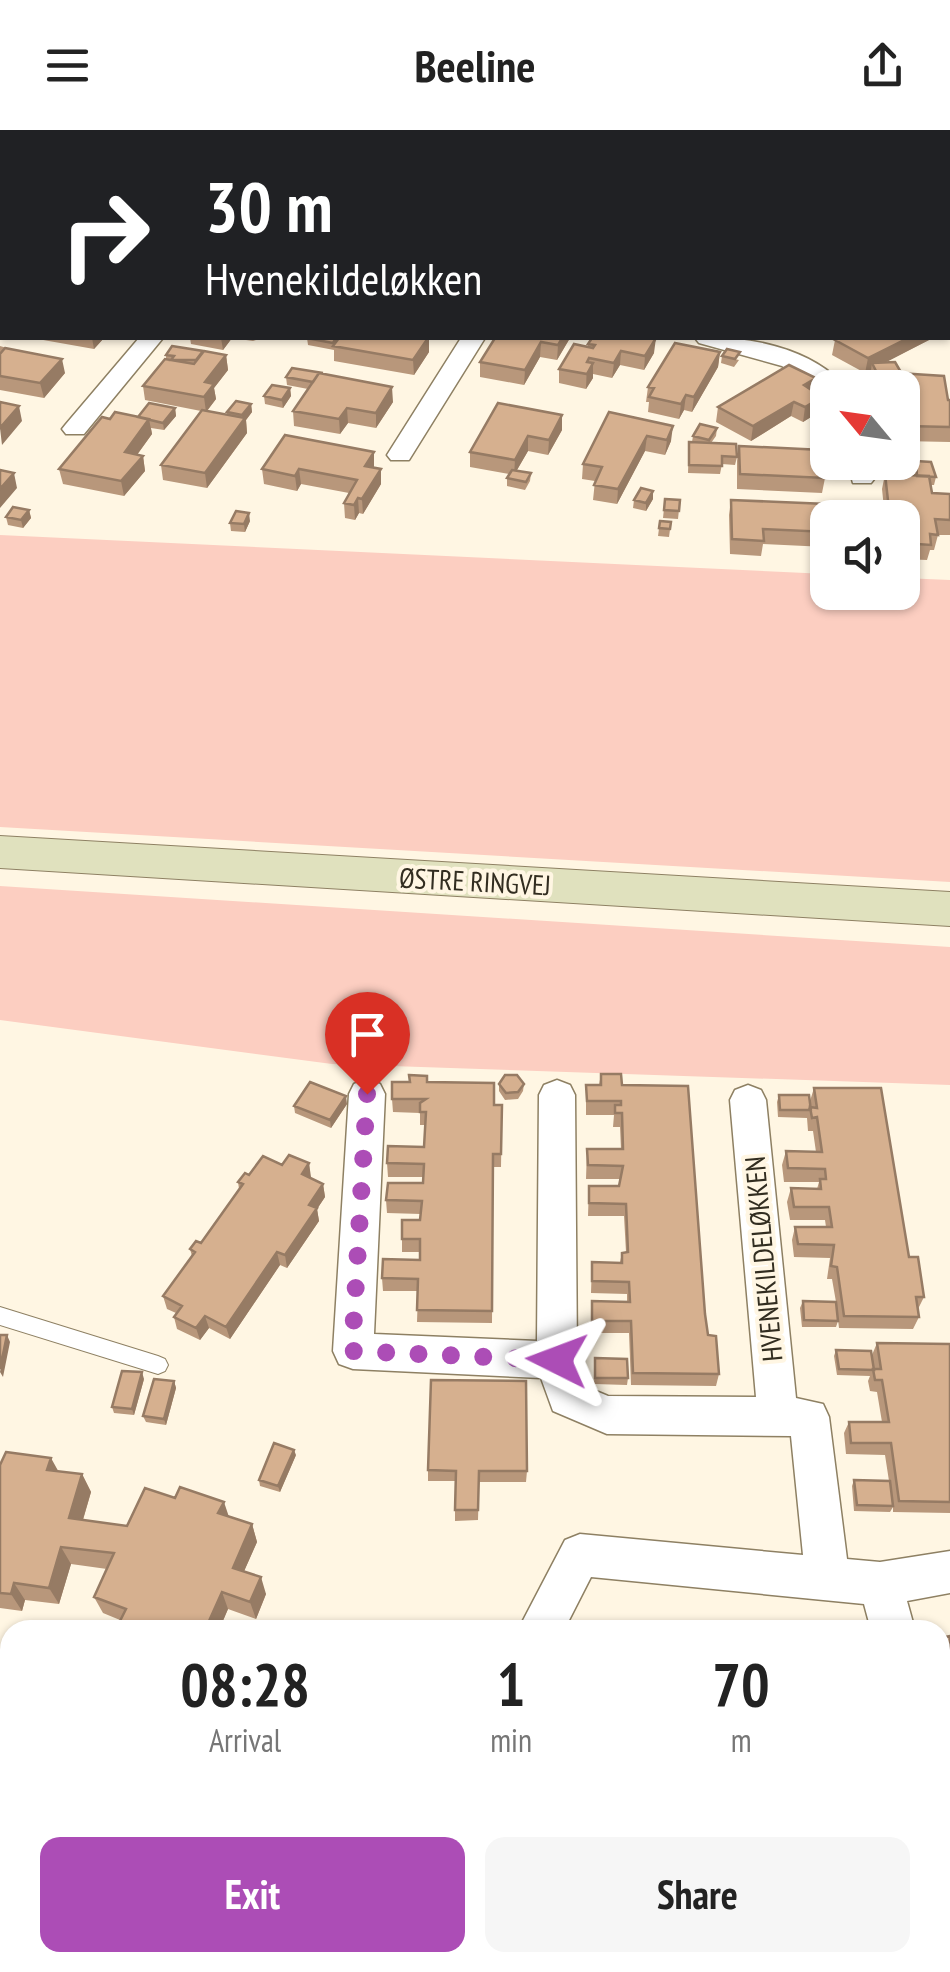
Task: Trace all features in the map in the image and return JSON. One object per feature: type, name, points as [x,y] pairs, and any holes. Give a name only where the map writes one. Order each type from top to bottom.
[{"type":"main road","name":"ØSTRE RINGVEJ","points":[[0,852],[950,909]]},
{"type":"street","points":[[75,429],[149,340]]},
{"type":"street","points":[[400,454],[472,340]]},
{"type":"street","points":[[715,340],[778,355],[812,370]]},
{"type":"street","points":[[367,1094],[352,1351],[557,1360]]},
{"type":"street","points":[[557,1095],[557,1360],[567,1398],[607,1415],[809,1417],[827,1576]]},
{"type":"street","name":"HVENEKILDELØKKEN","points":[[748,1100],[778,1417]]},
{"type":"street","points":[[545,1620],[580,1555],[880,1584],[950,1572]]},
{"type":"street","points":[[880,1584],[891,1620]]},
{"type":"lane","points":[[0,1316],[158,1366]]},
{"type":"shaded area","points":[[0,535],[810,573],[810,610],[920,610],[920,579],[950,580],[950,882],[0,827]]},
{"type":"shaded area","points":[[0,886],[950,947],[950,1085],[332,1064],[0,1020]]},
{"type":"building","points":[[338,340],[427,340],[413,360],[333,346]]},
{"type":"building","points":[[494,340],[561,340],[558,345],[541,342],[525,370],[480,362]]},
{"type":"building","points":[[591,340],[655,340],[645,356],[621,351],[614,363],[589,358],[587,362],[593,363],[587,374],[559,369],[574,344],[593,348],[595,345],[588,344]]},
{"type":"building","points":[[835,340],[904,340],[868,358]]},
{"type":"building","points":[[675,343],[720,352],[694,397],[686,395],[681,404],[649,397],[654,388],[648,387]]},
{"type":"building","points":[[172,346],[203,351],[196,360],[171,360],[174,356],[166,355]]},
{"type":"building","points":[[5,348],[62,359],[40,383],[0,376],[0,354]]},
{"type":"building","points":[[727,349],[740,352],[735,359],[722,356]]},
{"type":"building","points":[[204,351],[226,355],[205,382],[214,384],[204,397],[143,386],[165,359],[194,364]]},
{"type":"building","points":[[895,362],[900,370],[876,370],[872,363]]},
{"type":"building","points":[[789,365],[810,375],[810,382],[804,385],[810,389],[810,404],[805,407],[794,402],[753,426],[718,407]]},
{"type":"building","points":[[292,368],[323,373],[313,382],[286,377]]},
{"type":"building","points":[[319,373],[392,387],[376,413],[347,408],[339,419],[293,411]]},
{"type":"building","points":[[920,374],[944,376],[950,400],[950,427],[920,426]]},
{"type":"building","points":[[272,385],[290,388],[282,400],[264,396]]},
{"type":"building","points":[[236,401],[251,404],[242,415],[227,412]]},
{"type":"building","points":[[0,402],[19,406],[0,428]]},
{"type":"building","points":[[149,403],[175,408],[163,423],[138,417]]},
{"type":"building","points":[[498,403],[562,415],[549,440],[528,436],[515,460],[470,452]]},
{"type":"building","points":[[202,410],[245,418],[205,473],[161,465]]},
{"type":"building","points":[[115,412],[149,419],[125,452],[143,456],[121,481],[59,469],[102,417],[110,419]]},
{"type":"building","points":[[609,412],[673,426],[667,440],[647,436],[618,489],[594,485],[602,467],[583,464]]},
{"type":"building","points":[[700,424],[717,428],[709,440],[693,436]]},
{"type":"building","points":[[285,435],[374,452],[365,466],[381,469],[362,499],[358,498],[354,505],[344,503],[357,480],[299,469],[295,476],[262,469]]},
{"type":"building","points":[[689,442],[736,444],[737,457],[722,456],[722,466],[689,465]]},
{"type":"building","points":[[739,446],[810,449],[810,477],[740,474]]},
{"type":"building","points":[[920,461],[931,462],[936,477],[920,476]]},
{"type":"building","points":[[0,470],[14,473],[0,489]]},
{"type":"building","points":[[512,470],[531,473],[526,482],[507,478]]},
{"type":"building","points":[[920,476],[929,476],[932,493],[950,494],[950,520],[935,519],[938,535],[930,534],[931,545],[920,544],[920,500],[888,500],[886,480],[920,480]]},
{"type":"building","points":[[641,488],[653,491],[646,503],[634,500]]},
{"type":"building","points":[[665,499],[680,500],[679,511],[664,510]]},
{"type":"building","points":[[731,500],[810,503],[810,531],[763,529],[764,541],[732,539]]},
{"type":"building","points":[[13,507],[29,510],[21,520],[6,517]]},
{"type":"building","points":[[236,511],[249,513],[244,524],[230,523]]},
{"type":"building","points":[[660,521],[671,522],[670,529],[659,528]]},
{"type":"building","points":[[601,1074],[621,1074],[622,1085],[688,1086],[705,1314],[708,1335],[716,1336],[719,1374],[633,1373],[631,1321],[592,1321],[592,1301],[630,1302],[629,1282],[592,1281],[592,1262],[622,1263],[622,1253],[628,1252],[626,1204],[589,1203],[589,1186],[619,1186],[623,1166],[588,1165],[587,1149],[623,1149],[622,1113],[615,1113],[615,1105],[621,1105],[621,1101],[587,1101],[586,1085],[601,1085]]},
{"type":"building","points":[[409,1075],[427,1076],[427,1082],[494,1083],[494,1105],[502,1105],[501,1154],[493,1154],[492,1311],[417,1310],[418,1279],[382,1278],[383,1259],[420,1260],[420,1239],[402,1239],[402,1220],[420,1220],[422,1201],[386,1200],[388,1183],[423,1183],[424,1164],[387,1163],[388,1146],[424,1147],[426,1112],[420,1112],[420,1103],[426,1099],[392,1099],[392,1082],[410,1082]]},
{"type":"building","points":[[505,1075],[517,1075],[524,1084],[518,1092],[506,1093],[499,1084]]},
{"type":"building","points":[[310,1082],[346,1096],[330,1120],[294,1106]]},
{"type":"building","points":[[814,1088],[881,1088],[909,1257],[918,1257],[924,1297],[916,1297],[919,1317],[844,1316],[837,1267],[831,1266],[834,1245],[798,1244],[795,1227],[832,1227],[829,1207],[794,1207],[791,1188],[821,1189],[825,1169],[788,1168],[786,1151],[822,1152],[817,1117],[812,1118],[810,1107],[817,1108]]},
{"type":"building","points":[[779,1095],[809,1095],[811,1111],[810,1107],[780,1110]]},
{"type":"building","points":[[289,1155],[309,1163],[302,1174],[323,1184],[309,1205],[317,1208],[285,1255],[277,1252],[226,1327],[205,1316],[196,1328],[174,1317],[182,1306],[163,1296],[195,1252],[190,1249],[196,1241],[201,1243],[243,1184],[238,1182],[245,1173],[249,1175],[263,1156],[282,1165]]},
{"type":"building","points":[[803,1301],[836,1302],[838,1321],[804,1320]]},
{"type":"building","points":[[0,1335],[7,1335],[0,1369]]},
{"type":"building","points":[[877,1343],[950,1344],[950,1502],[899,1501],[891,1443],[851,1443],[849,1422],[889,1422],[882,1380],[875,1380],[873,1369],[881,1369]]},
{"type":"building","points":[[836,1350],[871,1351],[874,1370],[839,1369]]},
{"type":"building","points":[[595,1358],[627,1359],[628,1378],[595,1378]]},
{"type":"building","points":[[122,1371],[142,1372],[132,1409],[112,1407]]},
{"type":"building","points":[[154,1379],[174,1381],[164,1419],[143,1416]]},
{"type":"building","points":[[431,1380],[526,1381],[527,1471],[479,1471],[478,1510],[455,1510],[456,1471],[428,1470]]},
{"type":"building","points":[[274,1443],[294,1450],[278,1486],[259,1480]]},
{"type":"building","points":[[6,1452],[51,1458],[47,1470],[82,1474],[69,1518],[127,1526],[145,1488],[175,1498],[180,1487],[224,1502],[218,1513],[252,1524],[233,1568],[261,1577],[250,1602],[222,1592],[209,1620],[120,1620],[126,1609],[94,1597],[114,1553],[61,1547],[49,1588],[14,1583],[11,1594],[0,1593],[0,1465]]},
{"type":"building","points":[[854,1480],[890,1481],[893,1506],[857,1505]]},
{"type":"route","points":[[367,1094],[352,1351],[557,1360]]}]
